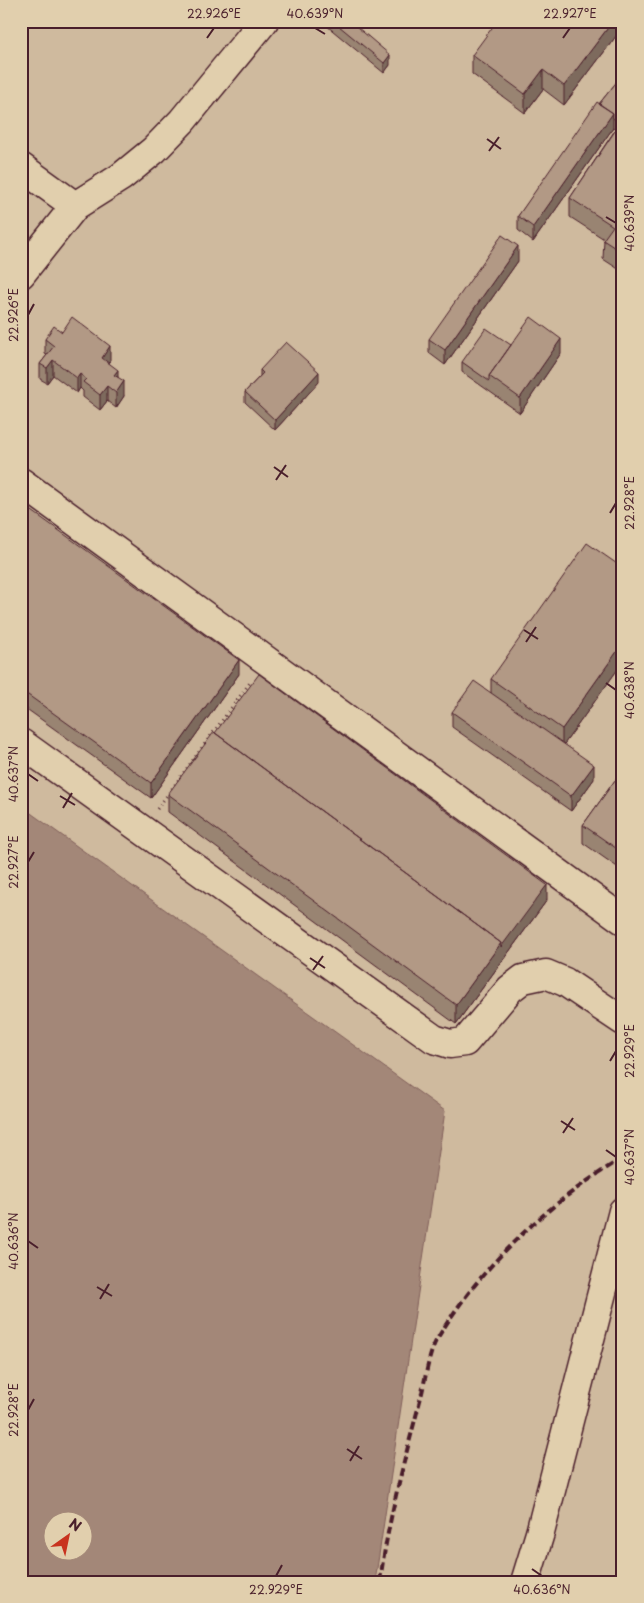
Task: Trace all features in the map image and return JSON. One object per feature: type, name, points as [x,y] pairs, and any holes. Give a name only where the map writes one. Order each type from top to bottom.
[{"type":"lane","points":[[21,274],[75,206],[121,177],[154,150],[182,121],[264,21]]},
{"type":"lane","points":[[21,167],[75,206]]},
{"type":"lane","points":[[21,482],[623,920]]},
{"type":"lane","points":[[21,743],[434,1039],[450,1044],[465,1042],[475,1033],[510,989],[523,979],[546,974],[564,982],[623,1021]]},
{"type":"lane","points":[[525,1582],[540,1533],[623,1211]]},
{"type":"path","points":[[142,830],[266,660]]},
{"type":"shaded area","points":[[21,21],[623,21],[623,1582],[375,1582],[445,1111],[21,806]]},
{"type":"shaded area","points":[[21,806],[445,1111],[375,1582],[21,1582]]},
{"type":"building","points":[[333,21],[350,21],[390,55],[384,63]]},
{"type":"building","points":[[497,21],[613,21],[564,86],[543,70],[525,94],[472,55]]},
{"type":"building","points":[[623,74],[623,119],[620,123],[613,118],[613,113],[599,104]]},
{"type":"building","points":[[597,102],[613,113],[533,227],[518,216]]},
{"type":"building","points":[[623,119],[623,253],[603,240],[613,226],[570,198]]},
{"type":"building","points":[[502,235],[518,246],[445,350],[429,339]]},
{"type":"building","points":[[72,317],[110,346],[102,358],[118,370],[114,375],[124,381],[116,393],[107,386],[100,395],[83,382],[86,379],[80,374],[77,378],[53,360],[47,368],[40,364],[54,346],[45,339],[54,326],[62,332]]},
{"type":"building","points":[[531,317],[561,339],[520,398],[489,376]]},
{"type":"building","points":[[486,328],[511,345],[489,376],[489,381],[462,362]]},
{"type":"building","points":[[286,342],[319,372],[275,420],[245,392],[263,373],[260,370]]},
{"type":"building","points":[[25,506],[239,660],[151,783],[21,690],[21,511]]},
{"type":"building","points":[[587,543],[623,568],[623,643],[562,729],[491,679]]},
{"type":"building","points":[[259,674],[547,885],[501,947],[501,943],[215,733]]},
{"type":"building","points":[[474,681],[594,765],[571,796],[452,712]]},
{"type":"building","points":[[214,732],[501,943],[456,1005],[168,794]]},
{"type":"building","points":[[623,769],[623,853],[583,825]]},
{"type":"railway","points":[[380,1582],[398,1489],[429,1359],[437,1339],[475,1285],[519,1237],[569,1194],[623,1158]]}]
